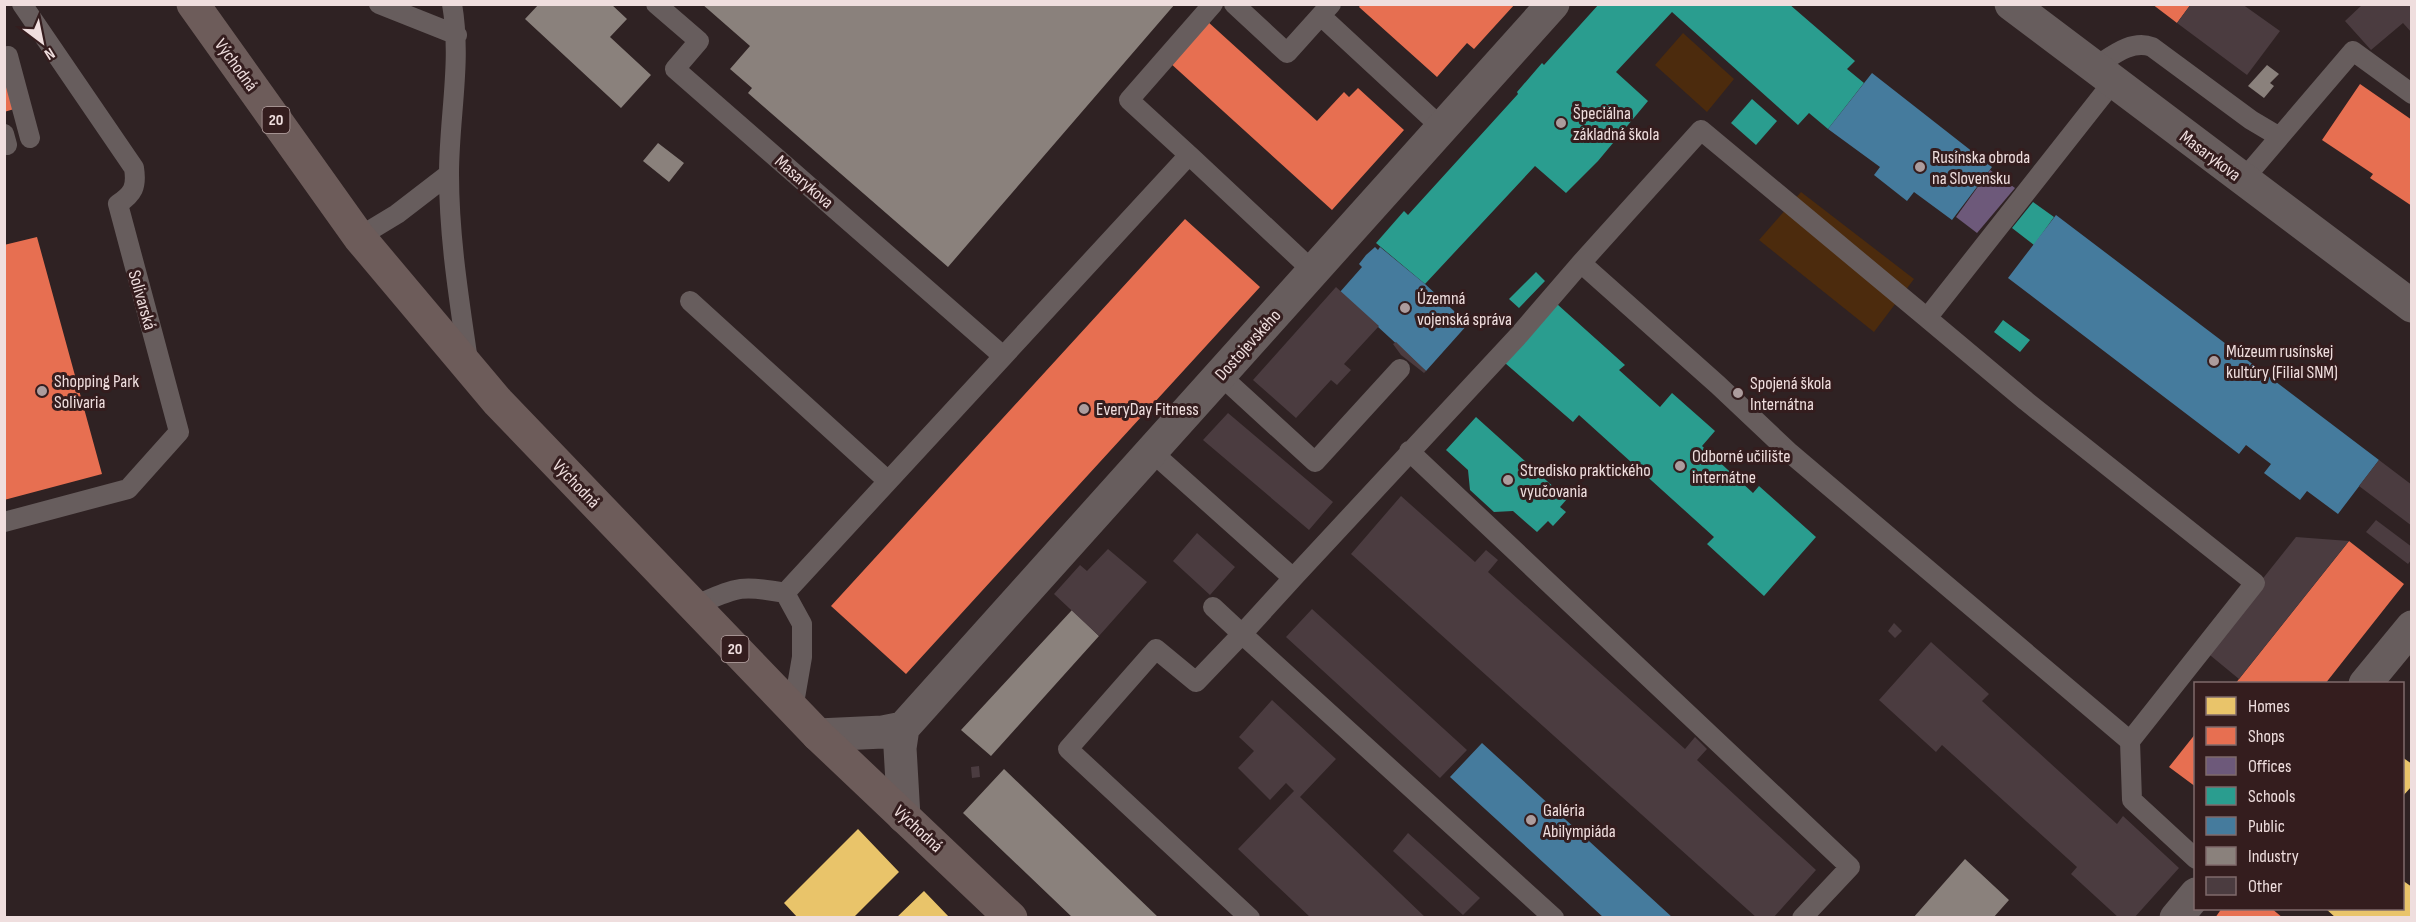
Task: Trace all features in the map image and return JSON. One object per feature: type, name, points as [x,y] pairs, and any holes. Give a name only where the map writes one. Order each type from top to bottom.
[{"type":"main road","name":"Východná","points":[[193,4],[359,237],[469,370],[818,735],[1011,918]]},
{"type":"street","name":"Dostojevského","points":[[903,728],[1553,4]]},
{"type":"street","name":"Masarykova","points":[[2011,4],[2242,181],[2412,306]]},
{"type":"street","points":[[2368,682],[2412,627]]},
{"type":"street","points":[[818,735],[883,732],[903,728],[900,748],[904,817]]},
{"type":"street","points":[[2176,918],[2194,896]]},
{"type":"lane","name":"Solivarská","points":[[4,522],[128,489],[179,432],[118,204],[131,195],[136,181],[134,168],[22,4]]},
{"type":"lane","points":[[379,4],[457,35]]},
{"type":"lane","points":[[442,4],[457,35]]},
{"type":"lane","points":[[452,4],[457,35],[449,174],[457,289],[469,370]]},
{"type":"lane","name":"Masarykova","points":[[656,4],[699,41],[675,69],[1003,356]]},
{"type":"lane","points":[[1213,4],[1129,100],[1314,272]]},
{"type":"lane","points":[[1239,6],[1287,53],[1326,10],[1442,128]]},
{"type":"lane","points":[[1927,318],[2103,75],[2133,45],[2143,44],[2152,47],[2251,120],[2278,136]]},
{"type":"lane","points":[[2242,181],[2278,136],[2353,51],[2412,94]]},
{"type":"lane","points":[[8,57],[30,138]]},
{"type":"lane","points":[[1250,918],[1068,749],[1156,649],[1196,682],[1513,342],[1581,262],[1701,130],[2026,401],[2255,583],[2130,741],[2132,800],[2194,857]]},
{"type":"lane","points":[[784,593],[1189,155]]},
{"type":"lane","points":[[359,237],[397,214],[449,174]]},
{"type":"lane","points":[[1581,262],[1790,453],[2130,741]]},
{"type":"lane","points":[[690,301],[888,481]]},
{"type":"lane","points":[[1220,375],[1315,462],[1400,369]]},
{"type":"lane","points":[[1409,451],[1850,867],[1802,918]]},
{"type":"lane","points":[[1152,452],[1293,578]]},
{"type":"lane","points":[[694,606],[736,588],[751,586],[784,593],[802,624],[802,657],[793,709]]},
{"type":"lane","points":[[1213,607],[1554,918]]},
{"type":"shaded area","points":[[1683,33],[1734,79],[1707,112],[1655,65]]},
{"type":"shaded area","points":[[1801,192],[1914,279],[1874,332],[1759,240]]},
{"type":"building: Homes","points":[[2404,758],[2412,764],[2412,786],[2404,795]]},
{"type":"building: Homes","points":[[858,829],[899,872],[853,918],[798,918],[784,903]]},
{"type":"building: Homes","points":[[2404,881],[2412,887],[2412,918],[2336,918],[2327,910],[2404,910]]},
{"type":"building: Homes","points":[[924,891],[950,918],[896,918]]},
{"type":"building: Shops","points":[[1361,4],[1515,4],[1474,49],[1467,43],[1437,77],[1359,7]]},
{"type":"building: Shops","points":[[2152,4],[2191,4],[2177,23]]},
{"type":"building: Shops","points":[[1207,21],[1317,121],[1344,92],[1349,97],[1358,88],[1404,130],[1332,210],[1169,62]]},
{"type":"building: Shops","points":[[4,73],[28,105],[4,112]]},
{"type":"building: Shops","points":[[2360,84],[2412,120],[2412,206],[2370,178],[2373,174],[2322,140]]},
{"type":"building: Shops","points":[[1185,219],[1260,287],[906,674],[831,606]]},
{"type":"building: Shops","name":"Shopping Park Solivaria","points":[[37,237],[102,474],[4,500],[4,245]]},
{"type":"building: Shops","points":[[2349,541],[2404,584],[2327,682],[2237,682]]},
{"type":"building: Shops","points":[[2194,736],[2194,786],[2169,767]]},
{"type":"building: Shops","points":[[2221,910],[2273,910],[2283,918],[2215,918]]},
{"type":"building: Offices","points":[[1990,170],[2015,188],[1977,233],[1956,217]]},
{"type":"building: Schools","name":"Špeciálna základná škola","points":[[1599,4],[1789,4],[1855,61],[1847,69],[1864,83],[1828,129],[1809,113],[1798,125],[1672,12],[1616,72],[1648,101],[1598,161],[1566,193],[1535,166],[1425,284],[1376,243],[1404,211],[1408,215],[1518,94],[1517,92],[1542,63],[1544,65]]},
{"type":"building: Schools","points":[[1752,99],[1777,121],[1756,145],[1731,123]]},
{"type":"building: Schools","points":[[2033,202],[2054,217],[2034,245],[2012,228]]},
{"type":"building: Schools","points":[[1536,272],[1545,281],[1519,308],[1509,299]]},
{"type":"building: Schools","name":"Odborné učilište internátne","points":[[1557,304],[1625,365],[1619,370],[1660,407],[1672,393],[1715,431],[1702,446],[1753,493],[1759,486],[1816,537],[1764,596],[1707,544],[1714,537],[1579,415],[1573,422],[1505,363]]},
{"type":"building: Schools","points":[[2003,320],[2030,340],[2020,352],[1994,332]]},
{"type":"building: Schools","name":"Stredisko praktického vyučovania","points":[[1476,417],[1567,499],[1560,507],[1566,512],[1553,526],[1548,521],[1537,532],[1513,511],[1494,512],[1470,490],[1468,470],[1446,450]]},
{"type":"building: Public","points":[[1872,73],[1992,167],[1952,220],[1914,192],[1907,201],[1874,175],[1880,167],[1828,129]]},
{"type":"building: Public","points":[[2056,215],[2379,460],[2338,514],[2307,491],[2300,500],[2264,473],[2271,464],[2246,445],[2239,454],[2008,278]]},
{"type":"building: Public","name":"Územná vojenská správa","points":[[1375,247],[1378,250],[1380,247],[1425,284],[1468,324],[1426,371],[1340,292],[1362,267],[1359,264],[1366,255]]},
{"type":"building: Public","name":"Galéria Abilympiáda","points":[[1482,743],[1673,918],[1604,918],[1450,777]]},
{"type":"building: Industry","points":[[539,4],[611,4],[627,19],[610,37],[651,75],[621,108],[525,19]]},
{"type":"building: Industry","points":[[702,4],[1175,4],[948,267],[748,93],[752,88],[730,69],[750,46]]},
{"type":"building: Industry","points":[[2267,65],[2279,74],[2270,83],[2274,86],[2264,98],[2248,86]]},
{"type":"building: Industry","points":[[658,143],[684,163],[669,182],[643,161]]},
{"type":"building: Industry","points":[[1072,610],[1099,636],[991,756],[961,730]]},
{"type":"building: Industry","points":[[1004,769],[1159,918],[1073,918],[963,813]]},
{"type":"building: Industry","points":[[1965,859],[2009,900],[1993,918],[1913,918]]},
{"type":"building: Other","points":[[2191,4],[2242,4],[2280,31],[2247,75],[2177,23]]},
{"type":"building: Other","points":[[2363,4],[2412,4],[2412,33],[2403,23],[2371,50],[2345,21]]},
{"type":"building: Other","points":[[1336,287],[1379,326],[1344,364],[1351,370],[1337,385],[1331,380],[1296,418],[1253,380]]},
{"type":"building: Other","points":[[1396,342],[1426,371],[1424,373],[1401,355],[1393,344]]},
{"type":"building: Other","points":[[1228,413],[1333,502],[1309,530],[1203,440]]},
{"type":"building: Other","points":[[2379,460],[2412,485],[2412,526],[2359,486]]},
{"type":"building: Other","points":[[1401,496],[1475,562],[1486,550],[1498,560],[1488,572],[1685,749],[1695,737],[1707,749],[1697,760],[1816,870],[1773,918],[1757,918],[1351,554]]},
{"type":"building: Other","points":[[2376,520],[2412,547],[2412,559],[2408,564],[2366,532]]},
{"type":"building: Other","points":[[1197,533],[1235,567],[1210,595],[1173,561]]},
{"type":"building: Other","points":[[2296,537],[2349,541],[2239,679],[2205,651]]},
{"type":"building: Other","points":[[1108,549],[1147,582],[1099,636],[1054,594],[1080,565],[1087,571]]},
{"type":"building: Other","points":[[1312,609],[1467,750],[1440,778],[1286,637]]},
{"type":"building: Other","points":[[1894,623],[1902,631],[1895,638],[1888,631]]},
{"type":"building: Other","points":[[1931,642],[1989,694],[1982,701],[2117,824],[2123,816],[2179,868],[2134,918],[2119,918],[2071,874],[2077,867],[1942,745],[1936,752],[1879,700]]},
{"type":"building: Other","points":[[1272,700],[1336,759],[1300,797],[1426,918],[1311,918],[1238,849],[1294,791],[1286,783],[1270,800],[1238,768],[1254,751],[1239,737]]},
{"type":"building: Other","points":[[979,766],[980,777],[972,778],[971,767]]},
{"type":"building: Other","points":[[1408,833],[1480,898],[1463,915],[1393,851]]},
{"type":"place","name":"Špeciálna základná škola","points":[[1561,123]]},
{"type":"place","name":"Rusínska obroda na Slovensku","points":[[1920,167]]},
{"type":"place","name":"Územná vojenská správa","points":[[1405,308]]},
{"type":"place","name":"Múzeum rusínskej kultúry (Filial SNM)","points":[[2214,361]]},
{"type":"place","name":"Shopping Park Solivaria","points":[[42,391]]},
{"type":"place","name":"Spojená škola Internátna","points":[[1738,393]]},
{"type":"place","name":"EveryDay Fitness","points":[[1084,409]]},
{"type":"place","name":"Odborné učilište internátne","points":[[1680,466]]},
{"type":"place","name":"Stredisko praktického vyučovania","points":[[1508,480]]},
{"type":"place","name":"Galéria Abilympiáda","points":[[1531,820]]}]
